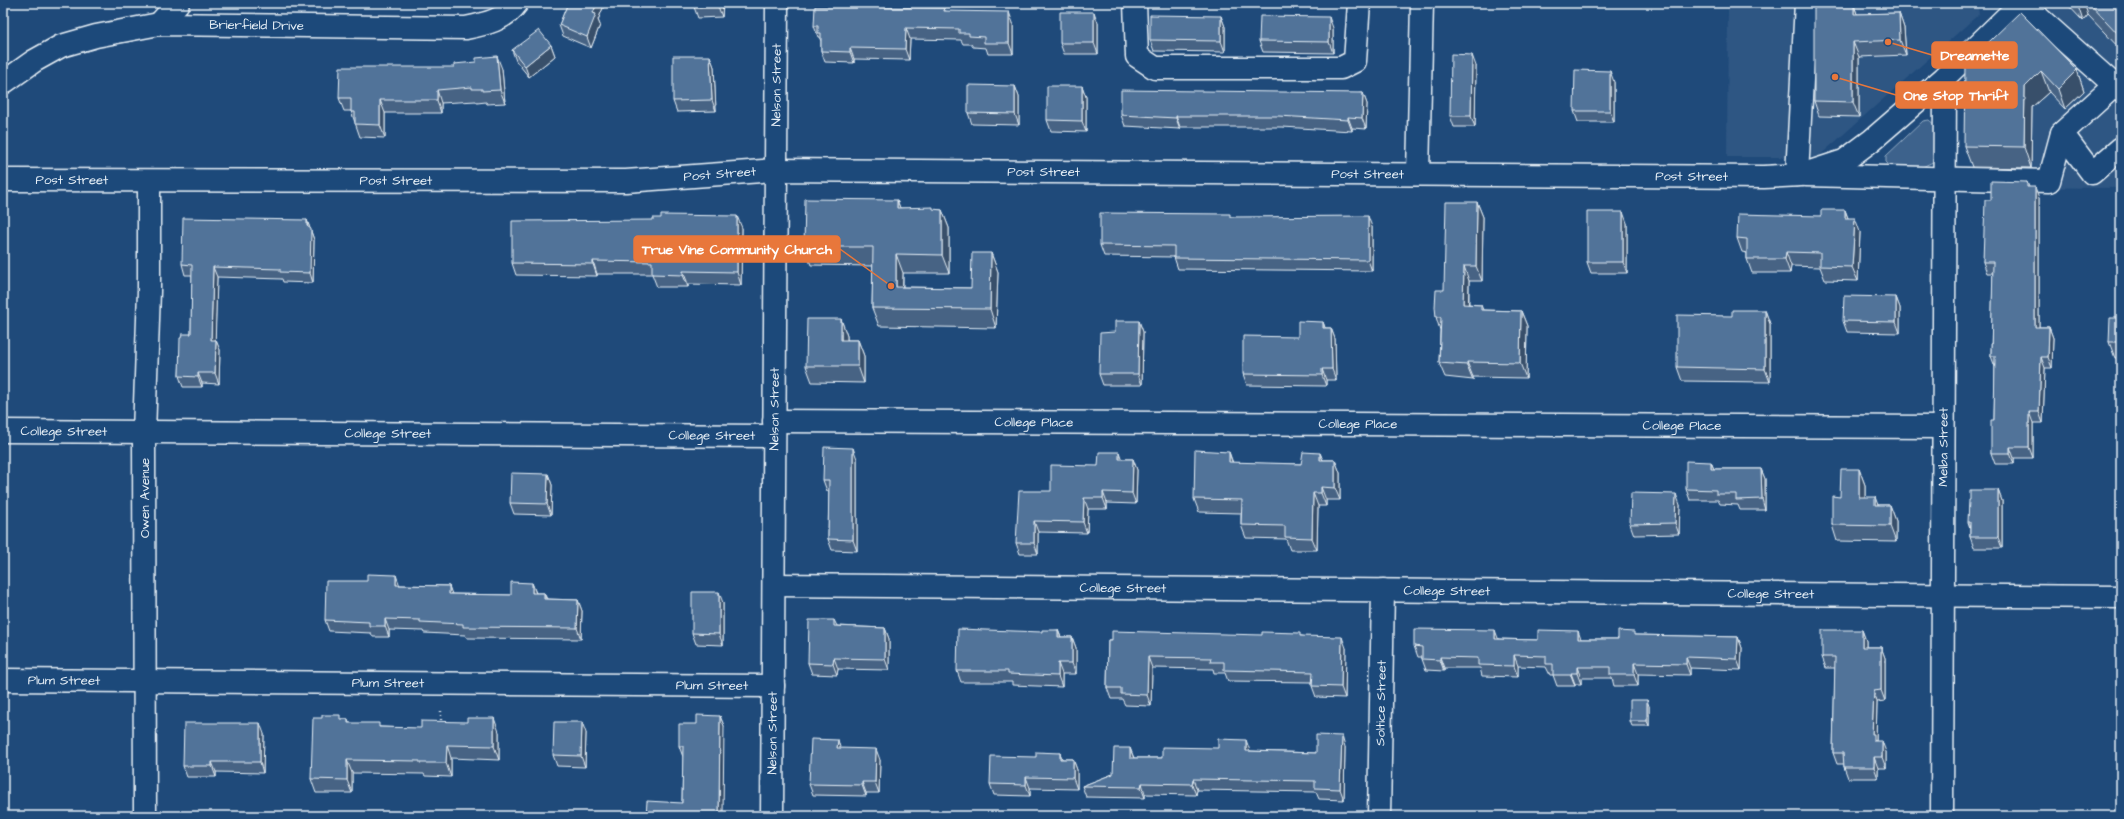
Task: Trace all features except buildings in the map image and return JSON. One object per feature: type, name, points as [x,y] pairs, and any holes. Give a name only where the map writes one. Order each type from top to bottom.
[{"type":"street","points":[[160,24],[178,3]]},
{"type":"street","name":"Brierfield Drive","points":[[3,83],[34,61],[61,46],[96,36],[160,24],[466,28],[491,22],[512,10],[517,3]]},
{"type":"street","name":"Nelson Street","points":[[772,816],[776,3]]},
{"type":"street","points":[[1135,3],[1137,56],[1155,68],[1341,68],[1355,61],[1359,3]]},
{"type":"street","points":[[1418,174],[1422,3]]},
{"type":"street","points":[[1806,3],[1799,175],[1944,177],[2050,181],[2062,133],[2118,88],[2039,18],[2026,3]]},
{"type":"street","name":"Post Street","points":[[3,180],[626,181],[775,170],[1756,177],[1799,175],[1844,161],[1872,140],[1945,77],[2021,3]]},
{"type":"street","name":"Melba Street","points":[[1942,816],[1945,77]]},
{"type":"street","points":[[2062,133],[2092,173],[2121,148]]},
{"type":"street","name":"Owen Avenue","points":[[145,816],[146,682],[144,432],[149,291],[149,181]]},
{"type":"street","name":"College Place","points":[[774,428],[1943,427]]},
{"type":"street","name":"College Street","points":[[3,432],[774,428]]},
{"type":"street","name":"College Street","points":[[774,585],[2121,597]]},
{"type":"street","name":"Soltice Street","points":[[1379,816],[1383,590]]},
{"type":"street","name":"Plum Street","points":[[3,680],[773,686]]},
{"type":"path","points":[[441,710],[441,726]]},
{"type":"shaded area","points":[[1728,3],[1977,3],[1979,14],[1818,157],[1727,157]]},
{"type":"shaded area","points":[[2057,3],[2121,3],[2121,188],[1972,187],[1971,83]]},
{"type":"shaded area","points":[[1929,120],[1936,126],[1936,152],[1933,162],[1920,168],[1889,165],[1886,162],[1886,156],[1923,121]]},
{"type":"place","name":"Dreamette","points":[[1888,42]]},
{"type":"place","name":"One Stop Thrift","points":[[1835,77]]},
{"type":"place","name":"True Vine Community Church","points":[[891,286]]}]
